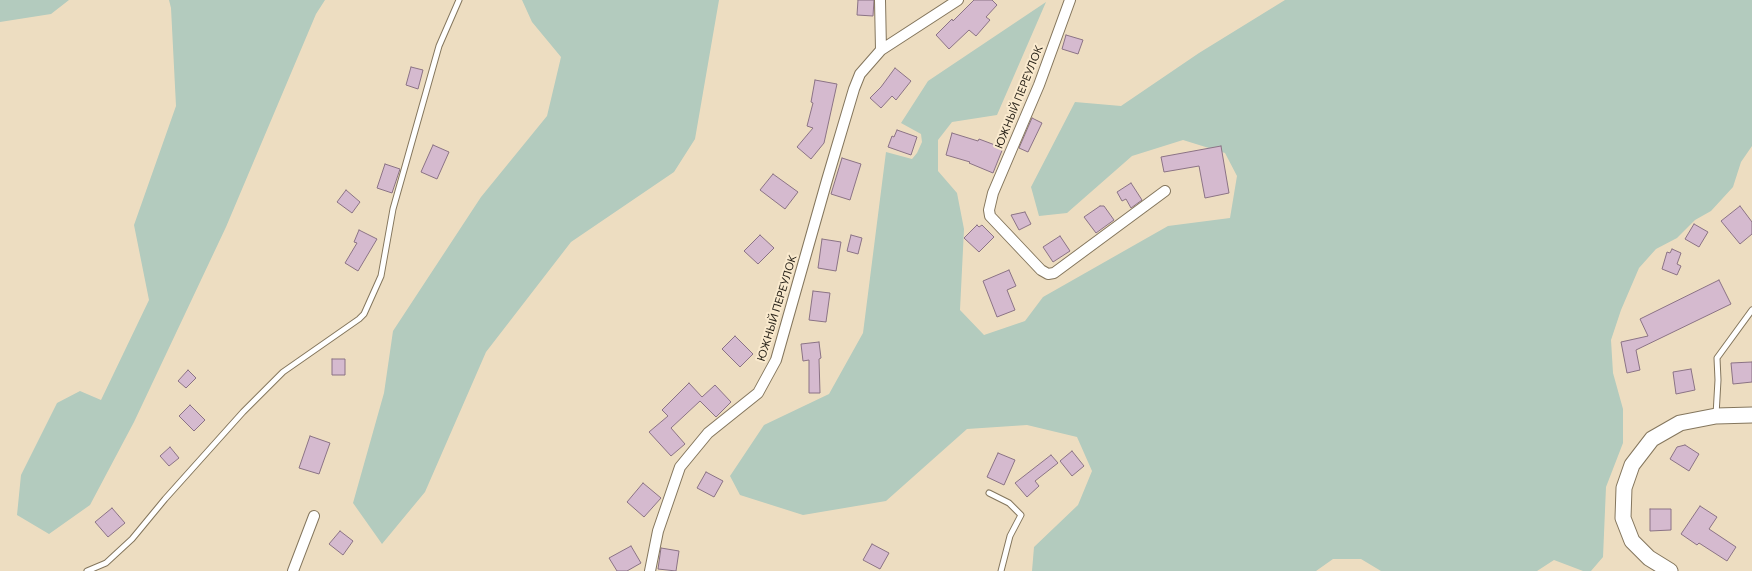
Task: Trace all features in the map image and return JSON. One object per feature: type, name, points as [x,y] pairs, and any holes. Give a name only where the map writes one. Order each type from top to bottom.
[{"type":"street","points":[[880,0],[881,50]]},
{"type":"street","name":"ЮЖНЫЙ ПЕРЕУЛОК","points":[[650,571],[658,531],[680,467],[708,433],[758,393],[776,360],[854,89],[860,74],[881,50],[958,0]]},
{"type":"street","name":"ЮЖНЫЙ ПЕРЕУЛОК","points":[[1070,0],[1039,85],[993,193],[989,210],[990,216],[1018,247],[1048,274],[1054,273],[1165,191]]},
{"type":"street","points":[[1670,571],[1649,558],[1632,541],[1622,518],[1624,488],[1632,465],[1652,439],[1680,423],[1716,416],[1752,415]]},
{"type":"street","points":[[293,571],[314,516]]},
{"type":"lane","points":[[87,571],[106,563],[132,539],[165,499],[243,412],[283,372],[364,314],[381,276],[393,209],[439,46],[459,0]]},
{"type":"lane","points":[[1716,416],[1718,380],[1717,358],[1752,310]]},
{"type":"lane","points":[[989,494],[1009,503],[1021,515],[1010,536],[1001,571]]},
{"type":"green space","points":[[0,0],[69,0],[51,14],[0,22]]},
{"type":"green space","points":[[169,0],[325,0],[316,14],[226,227],[134,422],[90,505],[49,534],[17,515],[21,475],[57,403],[80,391],[101,400],[149,300],[134,225],[176,106],[171,8]]},
{"type":"green space","points":[[522,0],[719,0],[695,139],[674,172],[571,242],[486,352],[425,492],[382,544],[353,503],[384,393],[393,331],[481,197],[547,116],[561,57],[532,22]]},
{"type":"green space","points":[[1285,0],[1752,0],[1752,146],[1741,162],[1733,187],[1711,211],[1695,220],[1677,238],[1656,249],[1639,268],[1621,310],[1611,340],[1613,373],[1623,409],[1623,443],[1606,487],[1603,557],[1591,571],[1583,571],[1554,560],[1537,571],[1381,571],[1361,559],[1333,559],[1316,571],[1032,571],[1034,547],[1078,505],[1092,471],[1077,437],[1027,425],[967,429],[886,501],[803,515],[740,495],[730,476],[764,425],[829,394],[863,333],[886,152],[912,159],[917,153],[922,142],[921,134],[901,123],[928,81],[1046,2],[997,115],[952,122],[938,140],[938,171],[957,193],[964,229],[960,310],[984,335],[1025,321],[1043,297],[1168,226],[1230,218],[1237,176],[1225,153],[1183,140],[1132,156],[1067,213],[1039,216],[1031,187],[1075,102],[1121,106],[1199,53]]},
{"type":"building","points":[[858,0],[874,0],[873,16],[857,15]]},
{"type":"building","points":[[974,0],[992,0],[997,5],[986,17],[990,20],[976,36],[969,30],[949,49],[936,35],[952,19],[953,21]]},
{"type":"building","points":[[1066,35],[1083,40],[1078,54],[1062,49]]},
{"type":"building","points":[[411,67],[423,70],[418,89],[406,85]]},
{"type":"building","points":[[895,68],[911,81],[896,100],[892,96],[881,108],[870,98],[881,87]]},
{"type":"building","points":[[815,80],[837,84],[824,143],[811,159],[797,147],[813,128],[807,126],[813,103],[811,102]]},
{"type":"building","points":[[1032,118],[1042,123],[1028,152],[1019,148]]},
{"type":"building","points":[[897,130],[917,137],[911,155],[888,147],[892,136],[894,137]]},
{"type":"building","points":[[952,133],[978,141],[979,139],[1003,148],[993,173],[969,163],[970,162],[946,155]]},
{"type":"building","points":[[433,145],[449,152],[437,179],[421,172]]},
{"type":"building","points":[[1221,146],[1229,193],[1205,198],[1199,166],[1164,172],[1161,157]]},
{"type":"building","points":[[842,158],[861,164],[850,200],[831,194]]},
{"type":"building","points":[[385,164],[400,169],[392,193],[377,188]]},
{"type":"building","points":[[773,174],[798,192],[785,209],[760,190]]},
{"type":"building","points":[[1131,183],[1142,200],[1131,208],[1126,199],[1122,201],[1117,192]]},
{"type":"building","points":[[346,190],[360,202],[352,213],[337,202]]},
{"type":"building","points":[[1100,206],[1104,206],[1114,220],[1096,233],[1084,217]]},
{"type":"building","points":[[1740,206],[1752,222],[1752,234],[1740,244],[1721,221]]},
{"type":"building","points":[[1025,212],[1031,224],[1019,230],[1011,215]]},
{"type":"building","points":[[1694,224],[1708,232],[1699,247],[1685,239]]},
{"type":"building","points":[[977,225],[979,227],[982,225],[994,237],[979,252],[964,238]]},
{"type":"building","points":[[359,230],[377,239],[358,271],[345,263],[357,243],[354,242]]},
{"type":"building","points":[[760,235],[774,248],[758,264],[744,251]]},
{"type":"building","points":[[851,235],[862,238],[858,254],[847,251]]},
{"type":"building","points":[[1060,236],[1070,251],[1053,262],[1043,247]]},
{"type":"building","points":[[822,239],[841,242],[836,271],[818,268]]},
{"type":"building","points":[[1672,249],[1681,253],[1677,264],[1681,266],[1677,275],[1662,269],[1667,252],[1670,253]]},
{"type":"building","points":[[1009,270],[1016,286],[1007,290],[1015,310],[997,317],[983,281]]},
{"type":"building","points":[[1719,280],[1731,304],[1636,350],[1640,370],[1627,373],[1621,342],[1648,336],[1640,319]]},
{"type":"building","points":[[813,291],[830,293],[826,322],[809,320]]},
{"type":"building","points":[[735,336],[753,354],[740,367],[722,349]]},
{"type":"building","points":[[819,342],[821,358],[819,359],[820,393],[809,393],[809,360],[803,361],[801,344]]},
{"type":"building","points":[[332,359],[345,359],[345,375],[332,375]]},
{"type":"building","points":[[1752,362],[1752,382],[1733,384],[1731,363]]},
{"type":"building","points":[[1691,369],[1695,390],[1676,394],[1673,372]]},
{"type":"building","points":[[188,370],[196,378],[186,388],[178,381]]},
{"type":"building","points":[[689,383],[702,397],[715,385],[731,402],[716,417],[700,401],[671,428],[685,444],[671,456],[649,432],[668,416],[662,410]]},
{"type":"building","points":[[190,405],[205,420],[194,431],[179,416]]},
{"type":"building","points":[[310,436],[330,443],[319,474],[299,468]]},
{"type":"building","points":[[1685,445],[1699,454],[1689,471],[1670,459],[1677,447]]},
{"type":"building","points":[[170,447],[179,458],[169,466],[160,456]]},
{"type":"building","points":[[1072,451],[1084,466],[1072,476],[1060,461]]},
{"type":"building","points":[[998,453],[1015,460],[1004,485],[987,477]]},
{"type":"building","points":[[1051,455],[1058,463],[1035,481],[1039,486],[1027,497],[1015,483]]},
{"type":"building","points":[[706,472],[723,481],[714,497],[697,488]]},
{"type":"building","points":[[643,483],[661,498],[644,517],[627,502]]},
{"type":"building","points":[[1700,506],[1717,517],[1709,529],[1736,547],[1727,561],[1699,543],[1697,545],[1681,534]]},
{"type":"building","points":[[112,508],[125,523],[108,537],[95,522]]},
{"type":"building","points":[[1650,509],[1671,509],[1671,530],[1650,531]]},
{"type":"building","points":[[340,531],[353,541],[343,555],[329,544]]},
{"type":"building","points":[[872,544],[889,553],[880,569],[863,560]]},
{"type":"building","points":[[631,546],[641,563],[627,571],[617,571],[609,558]]},
{"type":"building","points":[[661,548],[679,551],[676,571],[658,569]]}]
